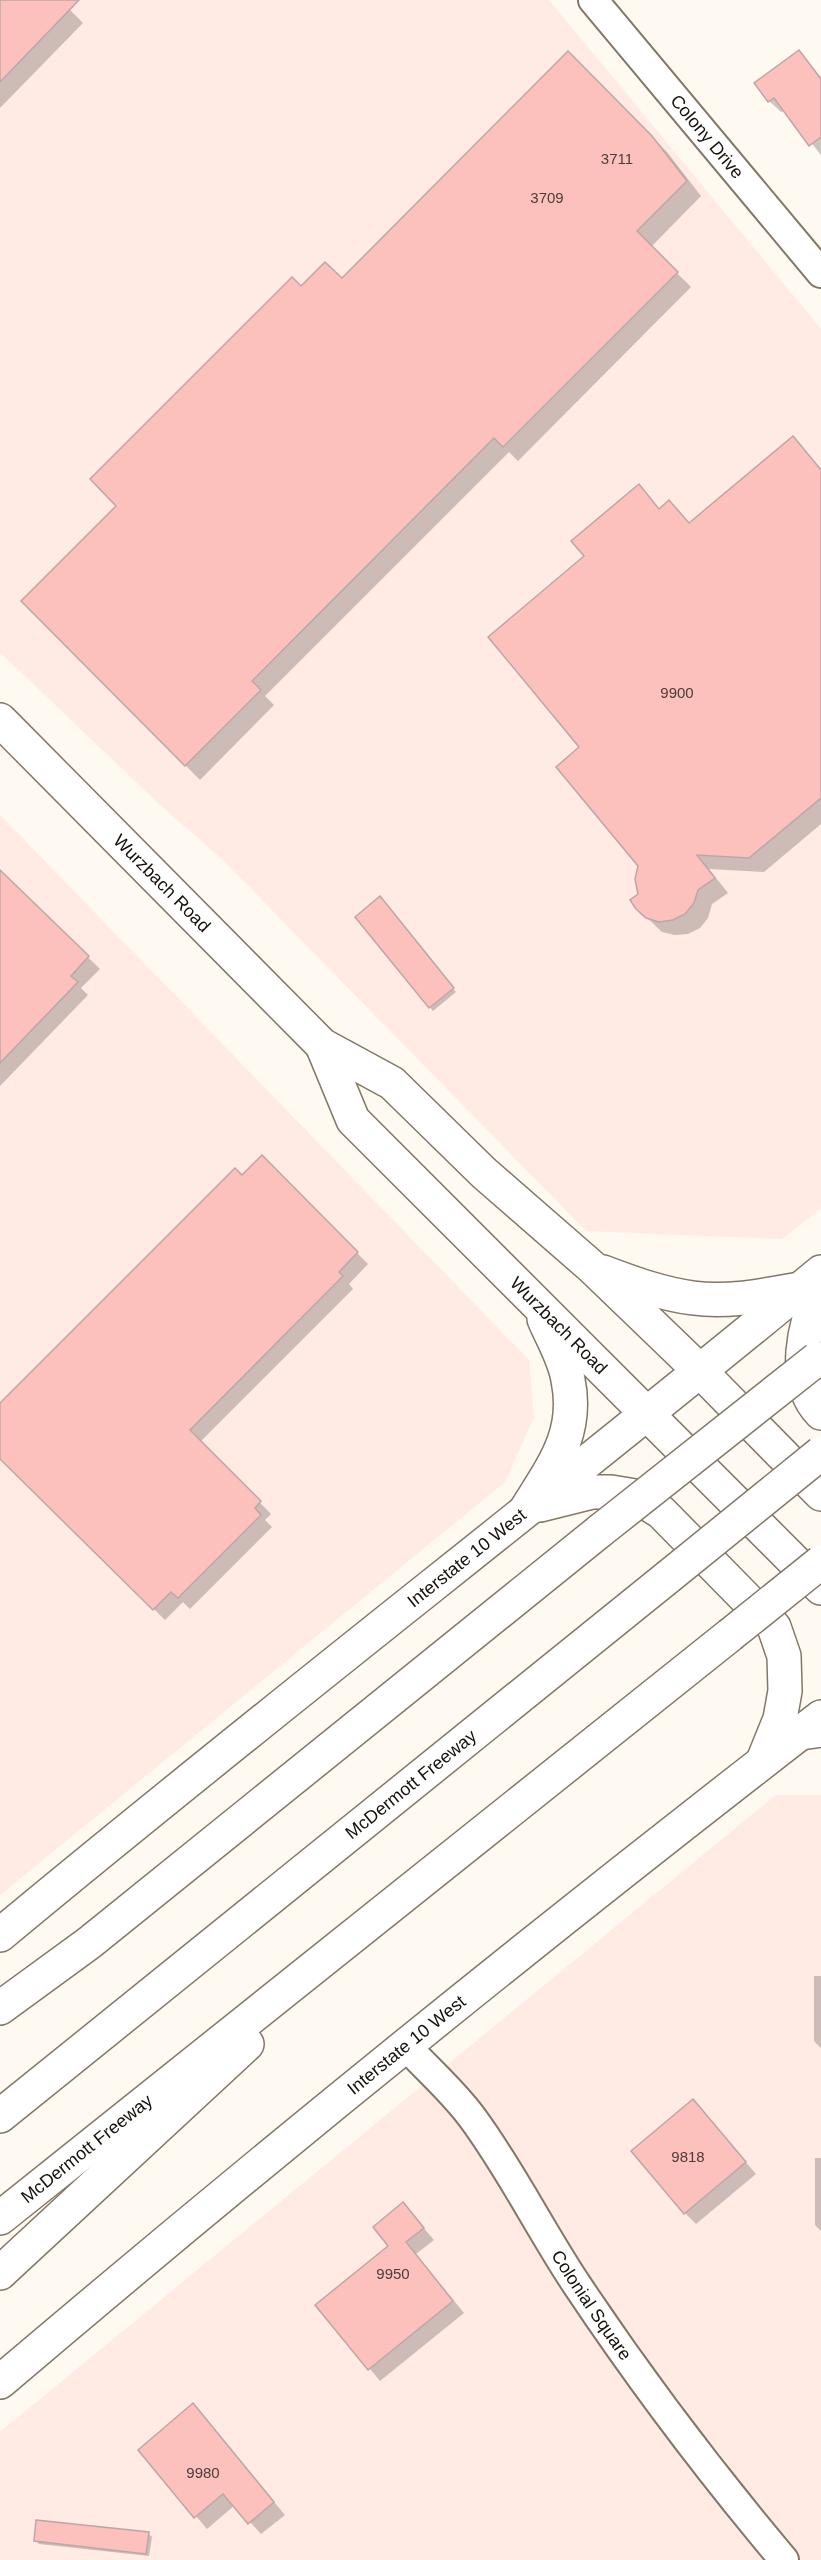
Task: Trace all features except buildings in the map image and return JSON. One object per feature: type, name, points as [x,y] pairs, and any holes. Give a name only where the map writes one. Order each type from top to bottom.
[{"type":"main road","name":"Wurzbach Road","points":[[0,720],[322,1045],[392,1083],[484,1173],[593,1268],[701,1372],[821,1494]]},
{"type":"main road","name":"Wurzbach Road","points":[[322,1045],[353,1120],[821,1588]]},
{"type":"main road","points":[[593,1268],[664,1293],[694,1298],[745,1298],[814,1283],[806,1327],[804,1368],[806,1389],[821,1413]]},
{"type":"main road","name":"Interstate 10 West","points":[[0,1935],[122,1833],[814,1283]]},
{"type":"main road","points":[[527,1509],[568,1436],[570,1408],[568,1378],[538,1304]]},
{"type":"main road","points":[[0,2008],[89,1943],[601,1530],[819,1358]]},
{"type":"main road","name":"McDermott Freeway","points":[[0,2116],[821,1453]]},
{"type":"main road","points":[[527,1509],[592,1492],[635,1496],[662,1512],[774,1627],[784,1656],[784,1691],[780,1719],[762,1763]]},
{"type":"main road","name":"McDermott Freeway","points":[[0,2218],[821,1562]]},
{"type":"main road","name":"Interstate 10 West","points":[[0,2382],[406,2046],[662,1840],[762,1763],[814,1727]]},
{"type":"main road","points":[[0,2273],[429,1875]]},
{"type":"street","name":"Colony Drive","points":[[593,0],[821,273]]},
{"type":"street","name":"Colonial Square","points":[[406,2046],[472,2117],[504,2163],[576,2282],[677,2429],[722,2487],[784,2560]]},
{"type":"shaded area","points":[[0,0],[549,0],[821,329],[821,1208],[782,1239],[586,1231],[221,858],[160,805],[0,652]]},
{"type":"shaded area","points":[[0,815],[529,1360],[534,1417],[505,1482],[0,1895]]},
{"type":"shaded area","points":[[776,1795],[821,1795],[821,2560],[0,2560],[0,2432]]}]
